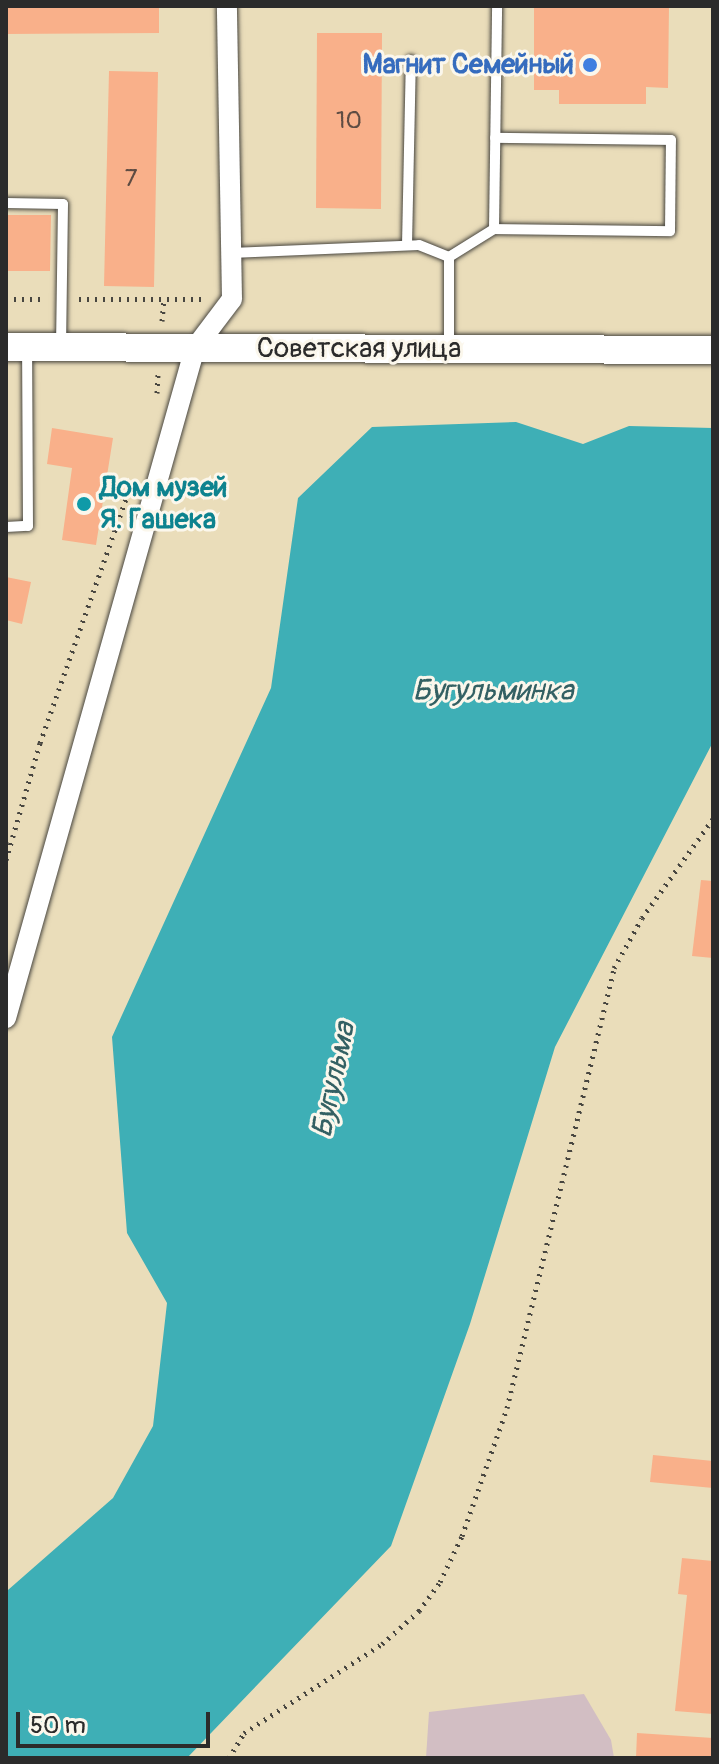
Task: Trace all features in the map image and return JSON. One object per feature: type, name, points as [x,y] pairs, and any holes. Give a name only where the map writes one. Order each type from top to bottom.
[{"type":"street","points":[[6,1018],[195,348],[232,299],[227,6]]},
{"type":"street","name":"Советская улица","points":[[17,347],[713,350]]},
{"type":"lane","points":[[494,229],[497,6]]},
{"type":"lane","points":[[407,245],[411,60]]},
{"type":"lane","points":[[231,253],[407,245],[449,257],[494,229],[670,231],[671,140],[495,138]]},
{"type":"lane","points":[[6,203],[63,204],[61,347]]},
{"type":"lane","points":[[449,257],[449,349]]},
{"type":"lane","points":[[6,527],[28,526],[17,347]]},
{"type":"path","points":[[6,299],[232,299]]},
{"type":"path","points":[[157,410],[158,348],[164,299]]},
{"type":"path","points":[[6,860],[40,743],[131,482]]},
{"type":"path","points":[[229,1758],[244,1733],[382,1644],[419,1611],[440,1582],[462,1536],[507,1408],[614,968],[642,918],[713,819]]},
{"type":"shaded area","points":[[584,1694],[611,1740],[614,1758],[426,1758],[429,1712]]},
{"type":"water","name":"Бугульминка","points":[[516,422],[583,444],[629,426],[713,428],[713,742],[555,1047],[470,1324],[391,1546],[187,1758],[6,1758],[8,1590],[113,1498],[153,1426],[167,1303],[127,1233],[112,1037],[271,688],[298,498],[372,427]]},
{"type":"building","points":[[6,6],[159,6],[159,33],[6,34]]},
{"type":"building","points":[[534,6],[669,6],[668,88],[646,87],[646,104],[559,104],[559,90],[534,90]]},
{"type":"building","points":[[317,33],[382,33],[381,209],[316,208]]},
{"type":"building","points":[[109,71],[158,72],[154,287],[104,286]]},
{"type":"building","points":[[6,215],[51,215],[50,271],[6,271]]},
{"type":"building","name":"Дом музей Я. Гашека","points":[[52,428],[113,438],[96,545],[62,540],[72,468],[47,464]]},
{"type":"building","points":[[6,577],[31,582],[22,624],[6,620]]},
{"type":"building","points":[[701,880],[713,881],[713,958],[692,956]]},
{"type":"building","points":[[653,1455],[713,1461],[713,1488],[650,1482]]},
{"type":"building","points":[[682,1558],[713,1561],[713,1714],[675,1711],[687,1595],[678,1594]]},
{"type":"building","points":[[637,1733],[713,1738],[713,1758],[636,1758]]},
{"type":"place","name":"Магнит Семейный","points":[[590,65]]},
{"type":"place","name":"Дом музей Я. Гашека","points":[[84,504]]},
{"type":"water label","name":"Бугульма","points":[[334,1080]]}]
